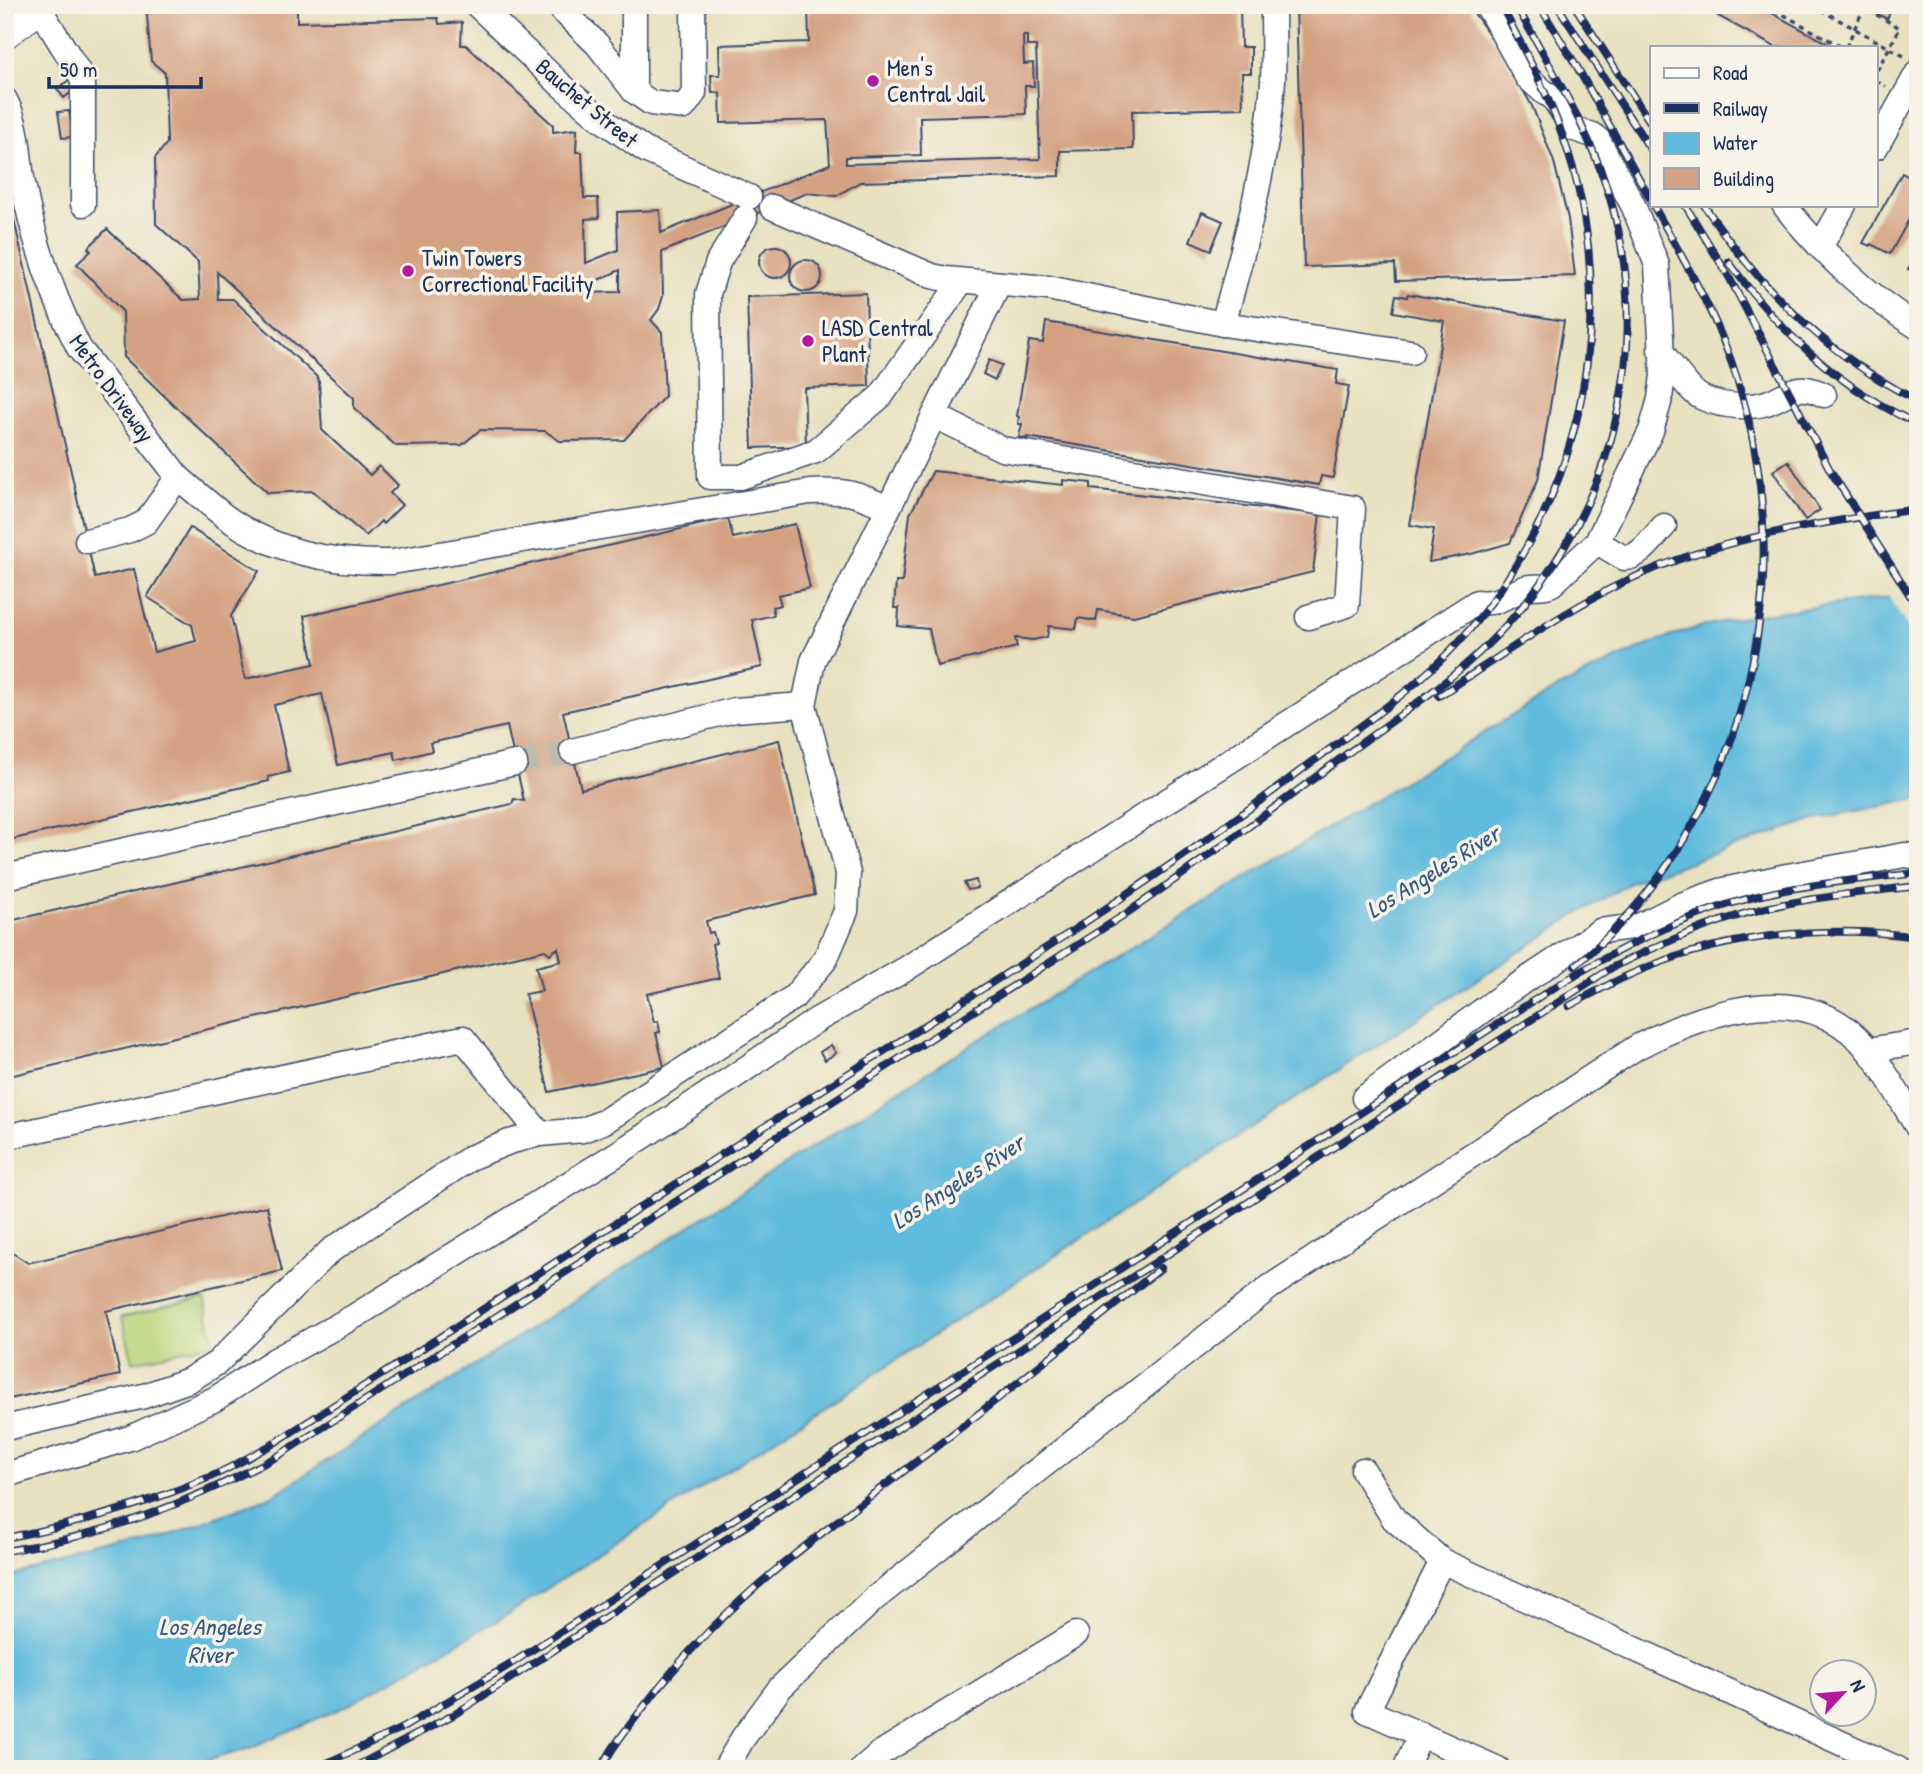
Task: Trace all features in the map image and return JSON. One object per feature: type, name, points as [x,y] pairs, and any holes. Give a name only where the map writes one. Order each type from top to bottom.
[{"type":"main road","points":[[5,32],[41,6]]},
{"type":"street","name":"Bauchet Street","points":[[477,5],[601,119],[645,150],[747,207],[718,262],[708,295],[709,477],[741,477],[816,451],[881,396],[961,282]]},
{"type":"street","points":[[634,5],[634,91]]},
{"type":"street","points":[[565,7],[634,91],[651,103],[684,107],[694,93],[693,5]]},
{"type":"street","points":[[1223,324],[1246,239],[1267,129],[1273,80],[1273,5]]},
{"type":"street","points":[[5,1475],[130,1438],[215,1399],[620,1152],[815,1021],[904,970],[1477,602],[1490,604],[1528,587],[1544,587],[1597,542],[1651,431],[1660,399],[1663,375],[1657,265],[1633,205],[1597,138],[1574,129],[1552,96],[1531,82],[1487,5]]},
{"type":"street","points":[[41,6],[83,79],[83,204]]},
{"type":"street","points":[[1878,144],[1914,66]]},
{"type":"street","name":"Metro Driveway","points":[[5,100],[12,113],[31,220],[45,270],[79,348],[177,477],[225,517],[264,539],[323,558],[392,562],[810,492],[846,491],[888,508]]},
{"type":"street","points":[[1785,206],[1819,247],[1898,315],[1918,327]]},
{"type":"street","points":[[1819,247],[1843,206]]},
{"type":"street","points":[[772,207],[932,276],[961,282],[1026,285],[1223,324],[1411,352]]},
{"type":"street","points":[[5,1428],[144,1396],[189,1380],[217,1363],[330,1251],[472,1157],[509,1142],[540,1134],[583,1130],[605,1121],[794,997],[825,960],[846,911],[848,873],[804,705],[813,661],[999,284]]},
{"type":"street","points":[[1660,350],[1698,395],[1713,401],[1731,405],[1758,405],[1799,388],[1814,390],[1824,395]]},
{"type":"street","points":[[935,416],[1002,449],[1353,508],[1347,605],[1308,617]]},
{"type":"street","points":[[87,541],[130,530],[146,522],[177,477]]},
{"type":"street","points":[[1597,542],[1624,558],[1629,558],[1637,555],[1664,526]]},
{"type":"street","points":[[572,751],[735,710],[804,705]]},
{"type":"street","points":[[5,877],[515,763]]},
{"type":"street","points":[[1364,1098],[1506,993],[1600,931],[1639,926],[1681,905],[1720,891],[1905,855],[1918,857]]},
{"type":"street","points":[[725,1769],[743,1738],[780,1688],[874,1599],[1261,1294],[1648,1041],[1693,1021],[1765,1006],[1784,1006],[1821,1013],[1838,1023],[1868,1050],[1916,1124]]},
{"type":"street","points":[[5,1137],[463,1038],[540,1134]]},
{"type":"street","points":[[1868,1050],[1918,1042]]},
{"type":"street","points":[[1363,1470],[1394,1519],[1442,1561],[1898,1769]]},
{"type":"street","points":[[1442,1561],[1367,1711],[1498,1769]]},
{"type":"street","points":[[862,1769],[879,1754],[1076,1634]]},
{"type":"street","points":[[1405,1769],[1421,1734]]},
{"type":"path","points":[[1766,5],[1842,46]]},
{"type":"path","points":[[1812,5],[1889,48],[1914,66]]},
{"type":"path","points":[[1859,5],[1900,28],[1878,67]]},
{"type":"path","points":[[1845,46],[1864,8]]},
{"type":"green space","points":[[204,1298],[214,1343],[133,1362],[122,1317]]},
{"type":"water","name":"Los Angeles River","points":[[1918,593],[1918,799],[1815,819],[1632,882],[1579,913],[507,1615],[344,1707],[247,1749],[178,1769],[5,1769],[5,1578],[147,1544],[272,1496],[959,1052],[1556,689],[1645,647],[1700,627],[1781,611]]},
{"type":"pier","points":[[1918,589],[1918,644],[1887,594]]},
{"type":"building","name":"Twin Towers Correctional Facility","points":[[146,5],[297,5],[297,22],[438,18],[439,24],[462,22],[461,45],[466,45],[553,125],[553,132],[577,129],[576,152],[582,152],[584,198],[598,198],[599,218],[585,219],[586,263],[618,250],[617,212],[660,210],[661,233],[830,164],[827,120],[721,123],[720,93],[712,93],[711,75],[720,75],[719,45],[809,42],[808,5],[1240,5],[1241,47],[1251,47],[1251,73],[1242,73],[1243,108],[1132,111],[1133,149],[1060,151],[1060,176],[860,182],[836,196],[807,193],[662,252],[663,296],[659,309],[651,320],[662,332],[665,396],[624,440],[560,441],[545,431],[480,430],[462,445],[396,446],[354,408],[354,398],[217,272],[218,299],[233,299],[317,377],[322,430],[370,475],[379,466],[398,485],[390,493],[402,505],[366,536],[313,491],[268,493],[177,408],[124,357],[123,312],[77,264],[91,251],[88,248],[107,229],[183,300],[200,299],[198,262],[156,224],[155,158],[167,143],[165,73],[151,61]],"holes":[[[1023,36],[1027,36],[1027,46],[1036,46],[1040,159],[846,164],[846,157],[921,155],[920,117],[1026,114],[1025,86],[1034,86],[1033,63],[1024,64]],[[620,270],[620,292],[588,293],[587,285]]]},
{"type":"building","points":[[1296,5],[1468,5],[1501,51],[1532,106],[1554,162],[1568,219],[1575,276],[1396,281],[1395,264],[1304,267]]},
{"type":"building","points":[[1719,5],[1757,5],[1832,46],[1773,46],[1715,13]]},
{"type":"building","points":[[1861,5],[1893,5],[1887,19]]},
{"type":"building","points":[[69,80],[75,89],[64,98],[57,89]]},
{"type":"building","points":[[69,111],[73,137],[62,138],[58,112]]},
{"type":"building","points":[[1902,173],[1918,182],[1918,203],[1890,254],[1863,243]]},
{"type":"building","points":[[5,193],[8,193],[95,578],[134,569],[154,652],[196,641],[192,625],[147,597],[190,528],[259,571],[231,616],[245,679],[314,664],[304,616],[728,518],[733,538],[795,524],[810,588],[778,595],[781,605],[772,607],[774,615],[752,620],[762,667],[563,712],[581,789],[779,740],[815,895],[706,921],[709,933],[713,932],[716,943],[712,944],[719,978],[647,994],[654,1022],[658,1021],[660,1032],[656,1033],[664,1067],[549,1092],[525,994],[542,991],[536,967],[561,961],[558,948],[550,954],[545,950],[5,1077],[5,922],[512,804],[514,799],[524,801],[507,726],[430,743],[432,751],[396,760],[394,752],[338,765],[322,694],[274,705],[289,772],[268,777],[269,781],[5,841]]},
{"type":"building","points":[[1202,212],[1223,221],[1211,250],[1190,241]]},
{"type":"building","points":[[775,246],[786,251],[791,262],[786,273],[775,278],[764,273],[759,262],[764,251]]},
{"type":"building","points":[[1918,251],[1918,274],[1908,269]]},
{"type":"building","points":[[806,260],[817,265],[822,276],[817,287],[806,292],[795,287],[790,276],[795,265]]},
{"type":"building","name":"LASD Central Plant","points":[[866,293],[869,386],[804,388],[806,446],[752,448],[747,297]]},
{"type":"building","points":[[1408,294],[1564,321],[1538,480],[1510,543],[1429,562],[1434,529],[1410,525],[1444,321],[1393,312],[1396,295],[1407,297]]},
{"type":"building","points":[[1046,322],[1338,370],[1336,384],[1349,386],[1333,478],[1321,476],[1319,485],[1019,437],[1022,424],[1018,424],[1017,416],[1029,341],[1043,343]]},
{"type":"building","points":[[989,360],[1002,365],[995,380],[983,374]]},
{"type":"building","points":[[1788,461],[1820,510],[1805,520],[1773,471]]},
{"type":"building","points":[[933,471],[1063,485],[1063,480],[1091,483],[1091,489],[1320,514],[1313,572],[1134,616],[1098,610],[1096,621],[1078,618],[1076,629],[1049,626],[1047,637],[1033,640],[1015,638],[1017,647],[937,666],[929,629],[898,626],[899,608],[894,608],[896,582],[902,582],[910,514]]},
{"type":"building","points":[[976,880],[978,888],[968,890],[964,883]]},
{"type":"building","points":[[831,1045],[836,1053],[825,1060],[820,1052]]},
{"type":"building","points":[[267,1206],[282,1271],[106,1311],[120,1375],[5,1400],[5,1248],[28,1263]]},
{"type":"tunnel","points":[[515,763],[572,751]]},
{"type":"railway","points":[[5,1538],[81,1521],[156,1498],[214,1475],[271,1445],[983,989],[1163,870],[1366,723],[1408,690],[1447,654],[1484,612],[1516,566],[1555,487],[1571,440],[1583,390],[1589,340],[1591,289],[1587,238],[1578,189],[1551,105],[1501,5]]},
{"type":"railway","points":[[5,1551],[42,1545],[146,1516],[212,1489],[278,1456],[1124,915],[1415,704],[1487,645],[1528,599],[1563,549],[1591,495],[1611,438],[1624,380],[1628,319],[1623,259],[1602,172],[1568,99],[1516,5]]},
{"type":"railway","points":[[1539,5],[1576,65],[1650,198]]},
{"type":"railway","points":[[1557,5],[1650,149]]},
{"type":"railway","points":[[1574,5],[1650,122]]},
{"type":"railway","points":[[1575,966],[1633,909],[1680,845],[1718,774],[1744,699],[1759,621],[1764,541],[1757,461],[1738,382],[1711,313],[1654,206]]},
{"type":"railway","points":[[1686,206],[1729,277],[1830,470],[1918,608]]},
{"type":"railway","points":[[1705,206],[1748,264],[1798,317],[1854,363],[1918,401]]},
{"type":"railway","points":[[1729,262],[1768,311],[1813,356],[1863,394],[1918,424]]},
{"type":"railway","points":[[1439,696],[1566,613],[1646,572],[1683,558],[1760,536],[1918,509]]},
{"type":"railway","points":[[314,1769],[404,1727],[506,1667],[1550,990],[1606,958],[1663,929],[1754,897],[1818,885],[1918,873]]},
{"type":"railway","points":[[351,1769],[455,1714],[1613,967],[1677,938],[1744,914],[1806,900],[1918,886]]},
{"type":"railway","points":[[1569,1006],[1620,979],[1661,962],[1733,942],[1807,933],[1882,933],[1918,937]]},
{"type":"railway","points":[[601,1769],[622,1735],[678,1665],[745,1597],[780,1566],[962,1427],[1161,1268]]},
{"type":"place","name":"Men's Central Jail","points":[[873,81]]},
{"type":"place","name":"Twin Towers Correctional Facility","points":[[408,271]]},
{"type":"place","name":"LASD Central Plant","points":[[808,341]]}]
